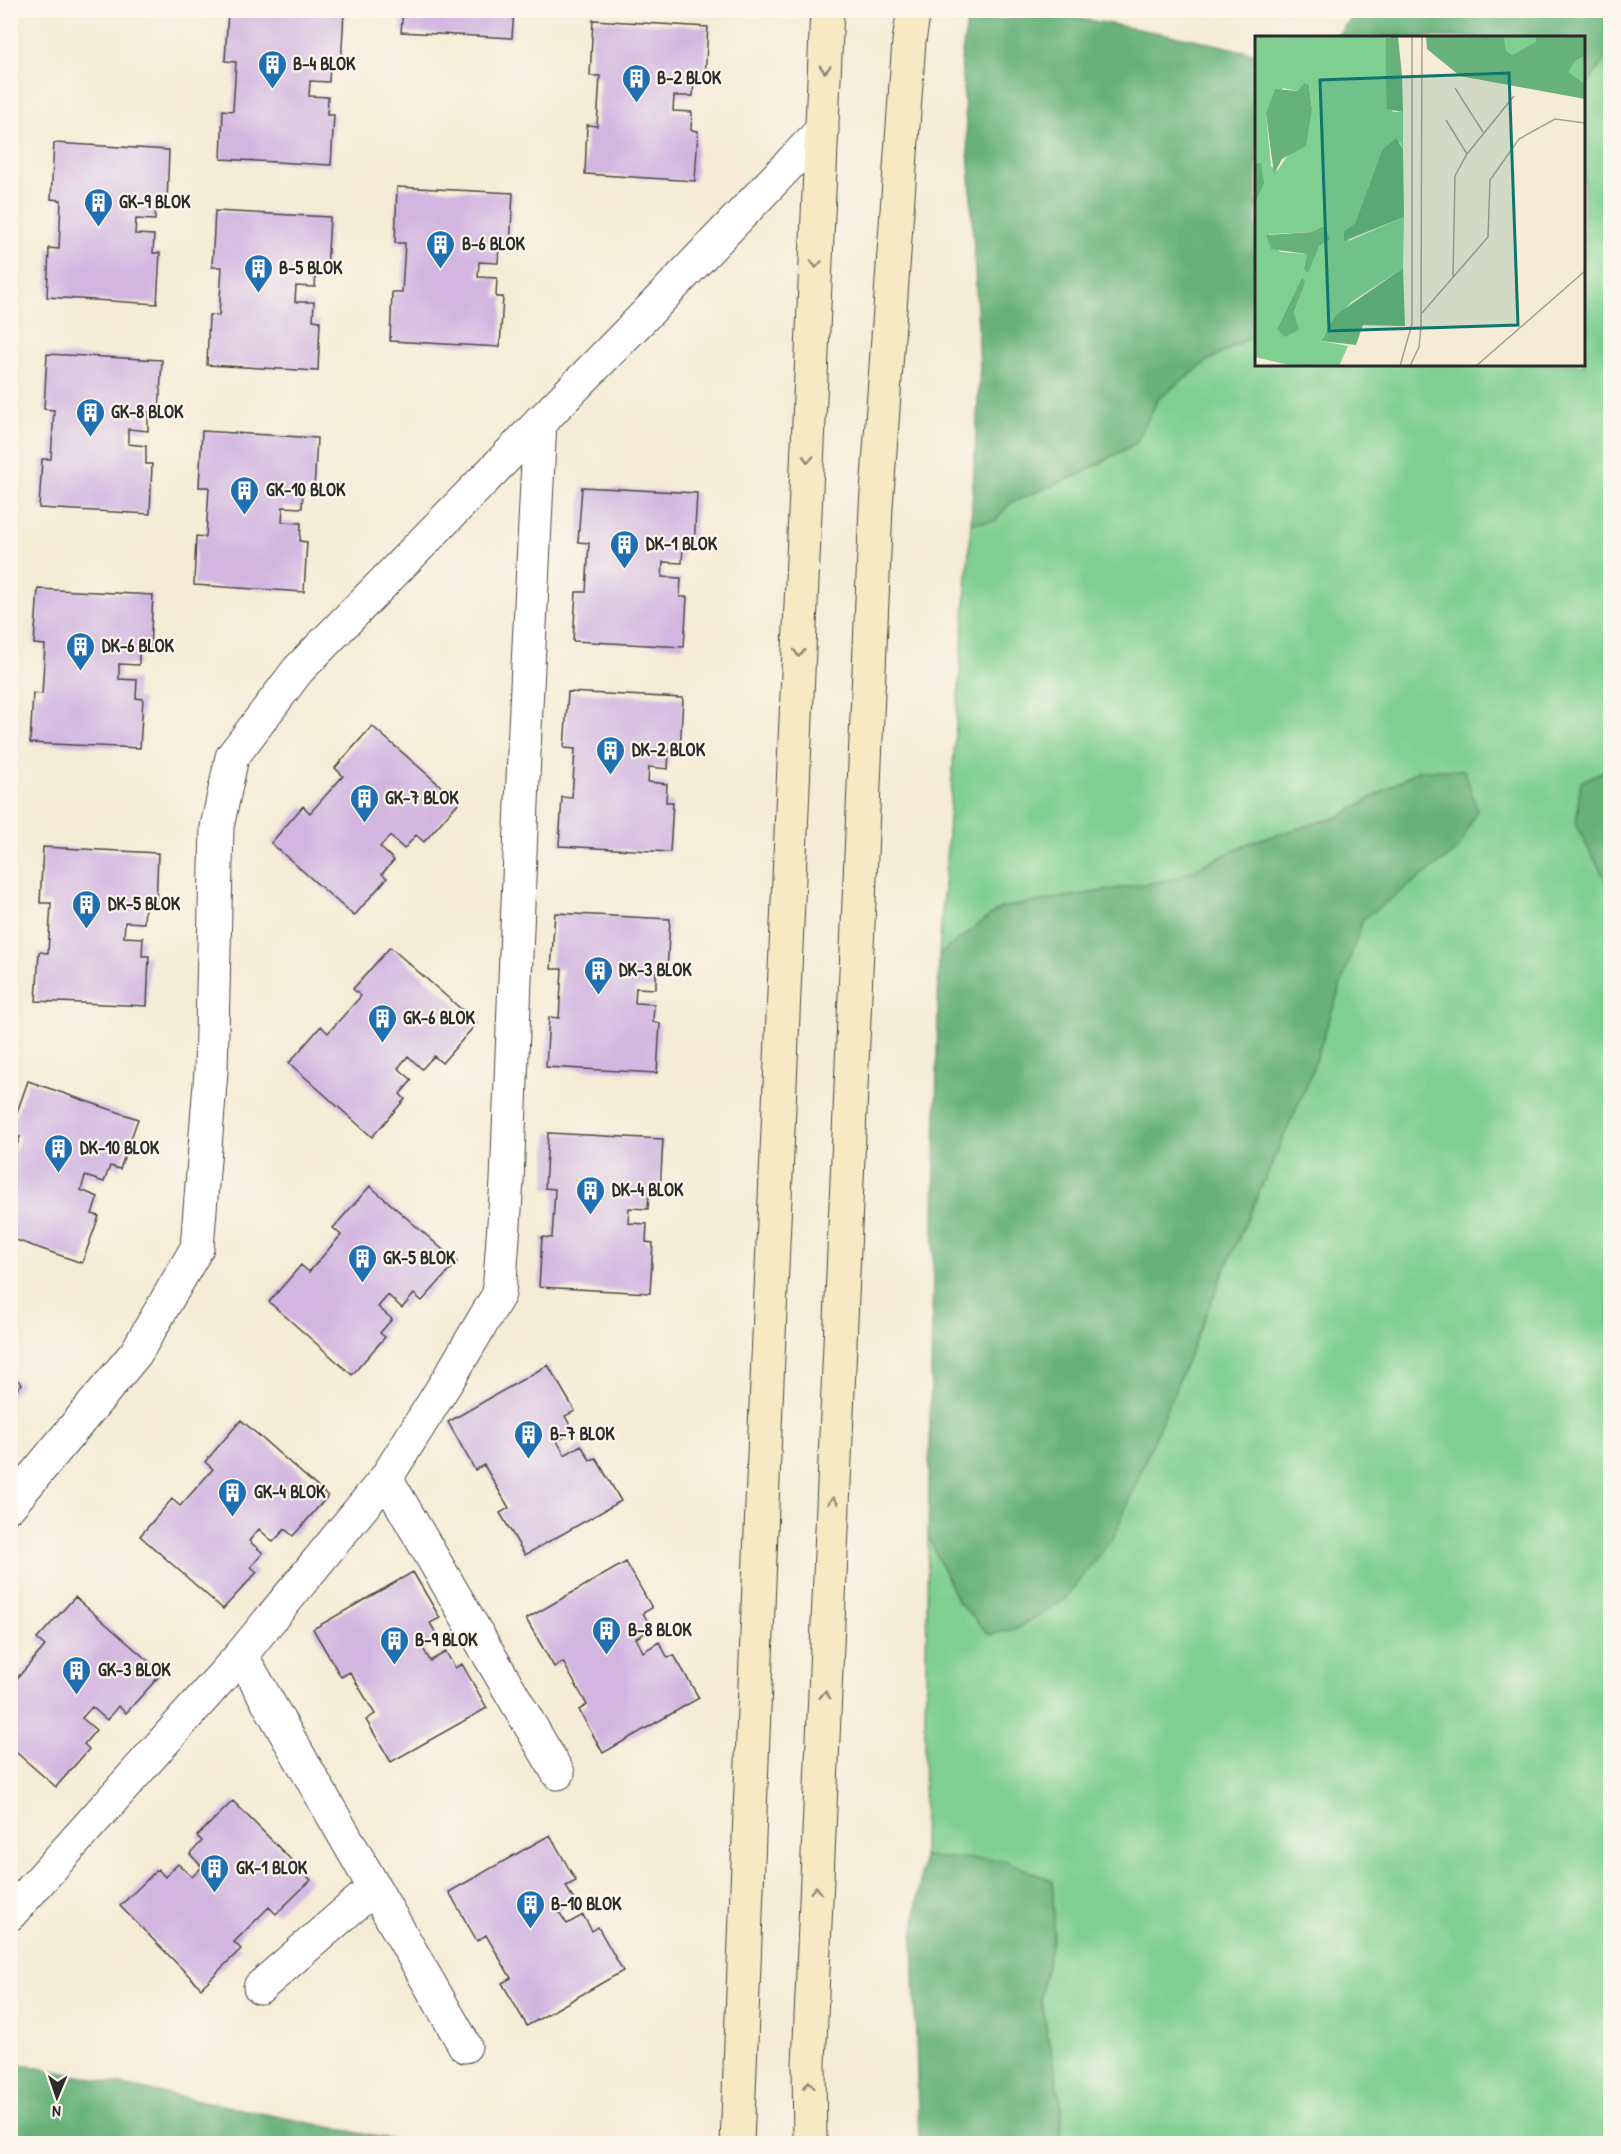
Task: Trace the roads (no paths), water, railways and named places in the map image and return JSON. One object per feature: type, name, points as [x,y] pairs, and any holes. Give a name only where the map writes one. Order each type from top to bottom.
[{"type":"street","points":[[737,2144],[766,1404],[828,10]]},
{"type":"street","points":[[810,2144],[809,2064],[876,507],[909,41],[914,10]]},
{"type":"street","points":[[10,1505],[136,1353],[197,1248],[211,1071],[217,827],[232,757],[298,670],[822,130]]},
{"type":"street","points":[[10,1914],[241,1655],[386,1478],[499,1293],[510,1123],[525,728],[540,421]]},
{"type":"street","points":[[386,1478],[558,1773]]},
{"type":"street","points":[[241,1655],[465,2046]]},
{"type":"street","points":[[260,1986],[374,1888]]},
{"type":"place","name":"B-4 BLOK","points":[[272,90]]},
{"type":"place","name":"B-2 BLOK","points":[[636,104]]},
{"type":"place","name":"GK-9 BLOK","points":[[98,228]]},
{"type":"place","name":"B-6 BLOK","points":[[441,270]]},
{"type":"place","name":"B-5 BLOK","points":[[258,294]]},
{"type":"place","name":"GK-8 BLOK","points":[[90,438]]},
{"type":"place","name":"GK-10 BLOK","points":[[245,516]]},
{"type":"place","name":"DK-1 BLOK","points":[[625,570]]},
{"type":"place","name":"DK-6 BLOK","points":[[81,672]]},
{"type":"place","name":"DK-2 BLOK","points":[[611,776]]},
{"type":"place","name":"GK-7 BLOK","points":[[364,824]]},
{"type":"place","name":"DK-5 BLOK","points":[[87,930]]},
{"type":"place","name":"DK-3 BLOK","points":[[598,996]]},
{"type":"place","name":"GK-6 BLOK","points":[[382,1044]]},
{"type":"place","name":"DK-10 BLOK","points":[[59,1174]]},
{"type":"place","name":"DK-4 BLOK","points":[[591,1216]]},
{"type":"place","name":"GK-5 BLOK","points":[[362,1284]]},
{"type":"place","name":"B-7 BLOK","points":[[529,1460]]},
{"type":"place","name":"GK-4 BLOK","points":[[233,1518]]},
{"type":"place","name":"B-8 BLOK","points":[[607,1656]]},
{"type":"place","name":"B-9 BLOK","points":[[394,1666]]},
{"type":"place","name":"GK-3 BLOK","points":[[77,1696]]},
{"type":"place","name":"GK-1 BLOK","points":[[215,1894]]},
{"type":"place","name":"B-10 BLOK","points":[[530,1930]]}]
